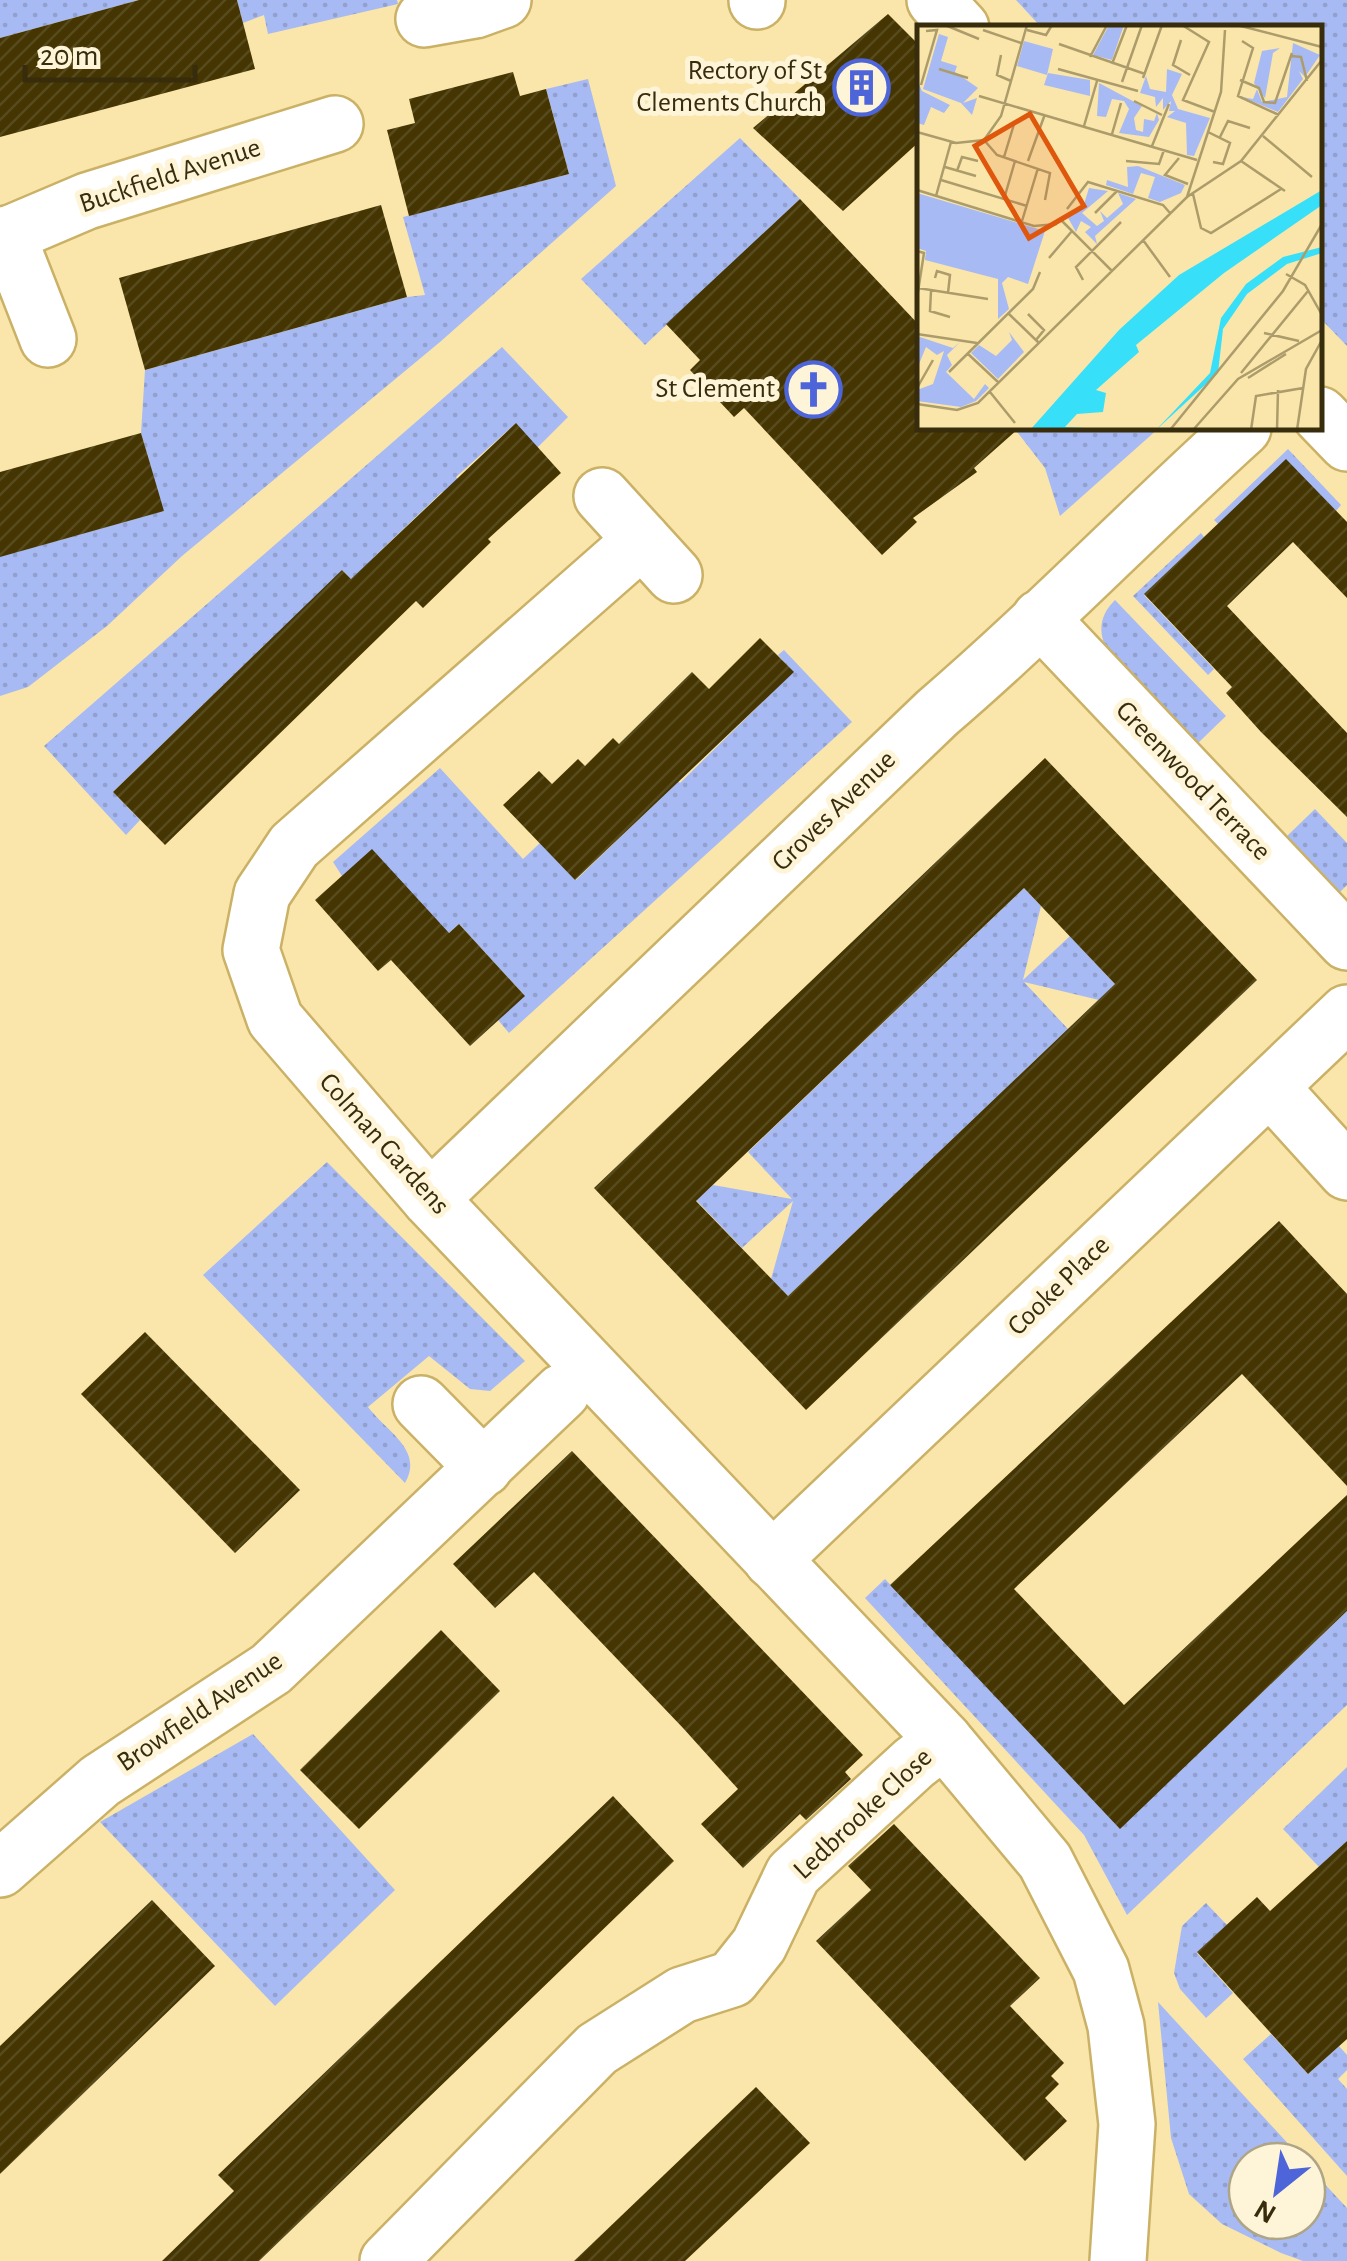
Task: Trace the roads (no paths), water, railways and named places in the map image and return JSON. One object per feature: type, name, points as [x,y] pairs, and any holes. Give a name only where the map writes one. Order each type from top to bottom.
[{"type":"street","points":[[424,19],[476,10],[503,0]]},
{"type":"street","points":[[935,0],[958,25]]},
{"type":"street","name":"Buckfield Avenue","points":[[48,339],[4,236],[88,201],[335,124]]},
{"type":"street","points":[[1322,417],[1347,444]]},
{"type":"street","name":"Groves Avenue","points":[[430,1198],[922,726],[1241,430]]},
{"type":"street","name":"Colman Gardens","points":[[602,496],[658,558],[294,846],[262,894],[251,950],[275,1019],[430,1198],[944,1740]]},
{"type":"street","name":"Greenwood Terrace","points":[[1040,618],[1347,942]]},
{"type":"street","name":"Cooke Place","points":[[772,1560],[1347,1013]]},
{"type":"street","points":[[1270,1087],[1347,1172]]},
{"type":"street","name":"Browfield Avenue","points":[[0,1869],[100,1781],[272,1669],[552,1402]]},
{"type":"street","points":[[421,1404],[484,1468]]},
{"type":"street","name":"Ledbrooke Close","points":[[416,2251],[597,2049],[682,1995],[732,1979],[760,1945],[793,1874],[944,1740],[1045,1862],[1101,1970],[1116,2026],[1127,2124],[1118,2261]]},
{"type":"place","name":"Rectory of St Clements Church","points":[[861,87]]},
{"type":"place","name":"St Clement","points":[[814,389]]}]
